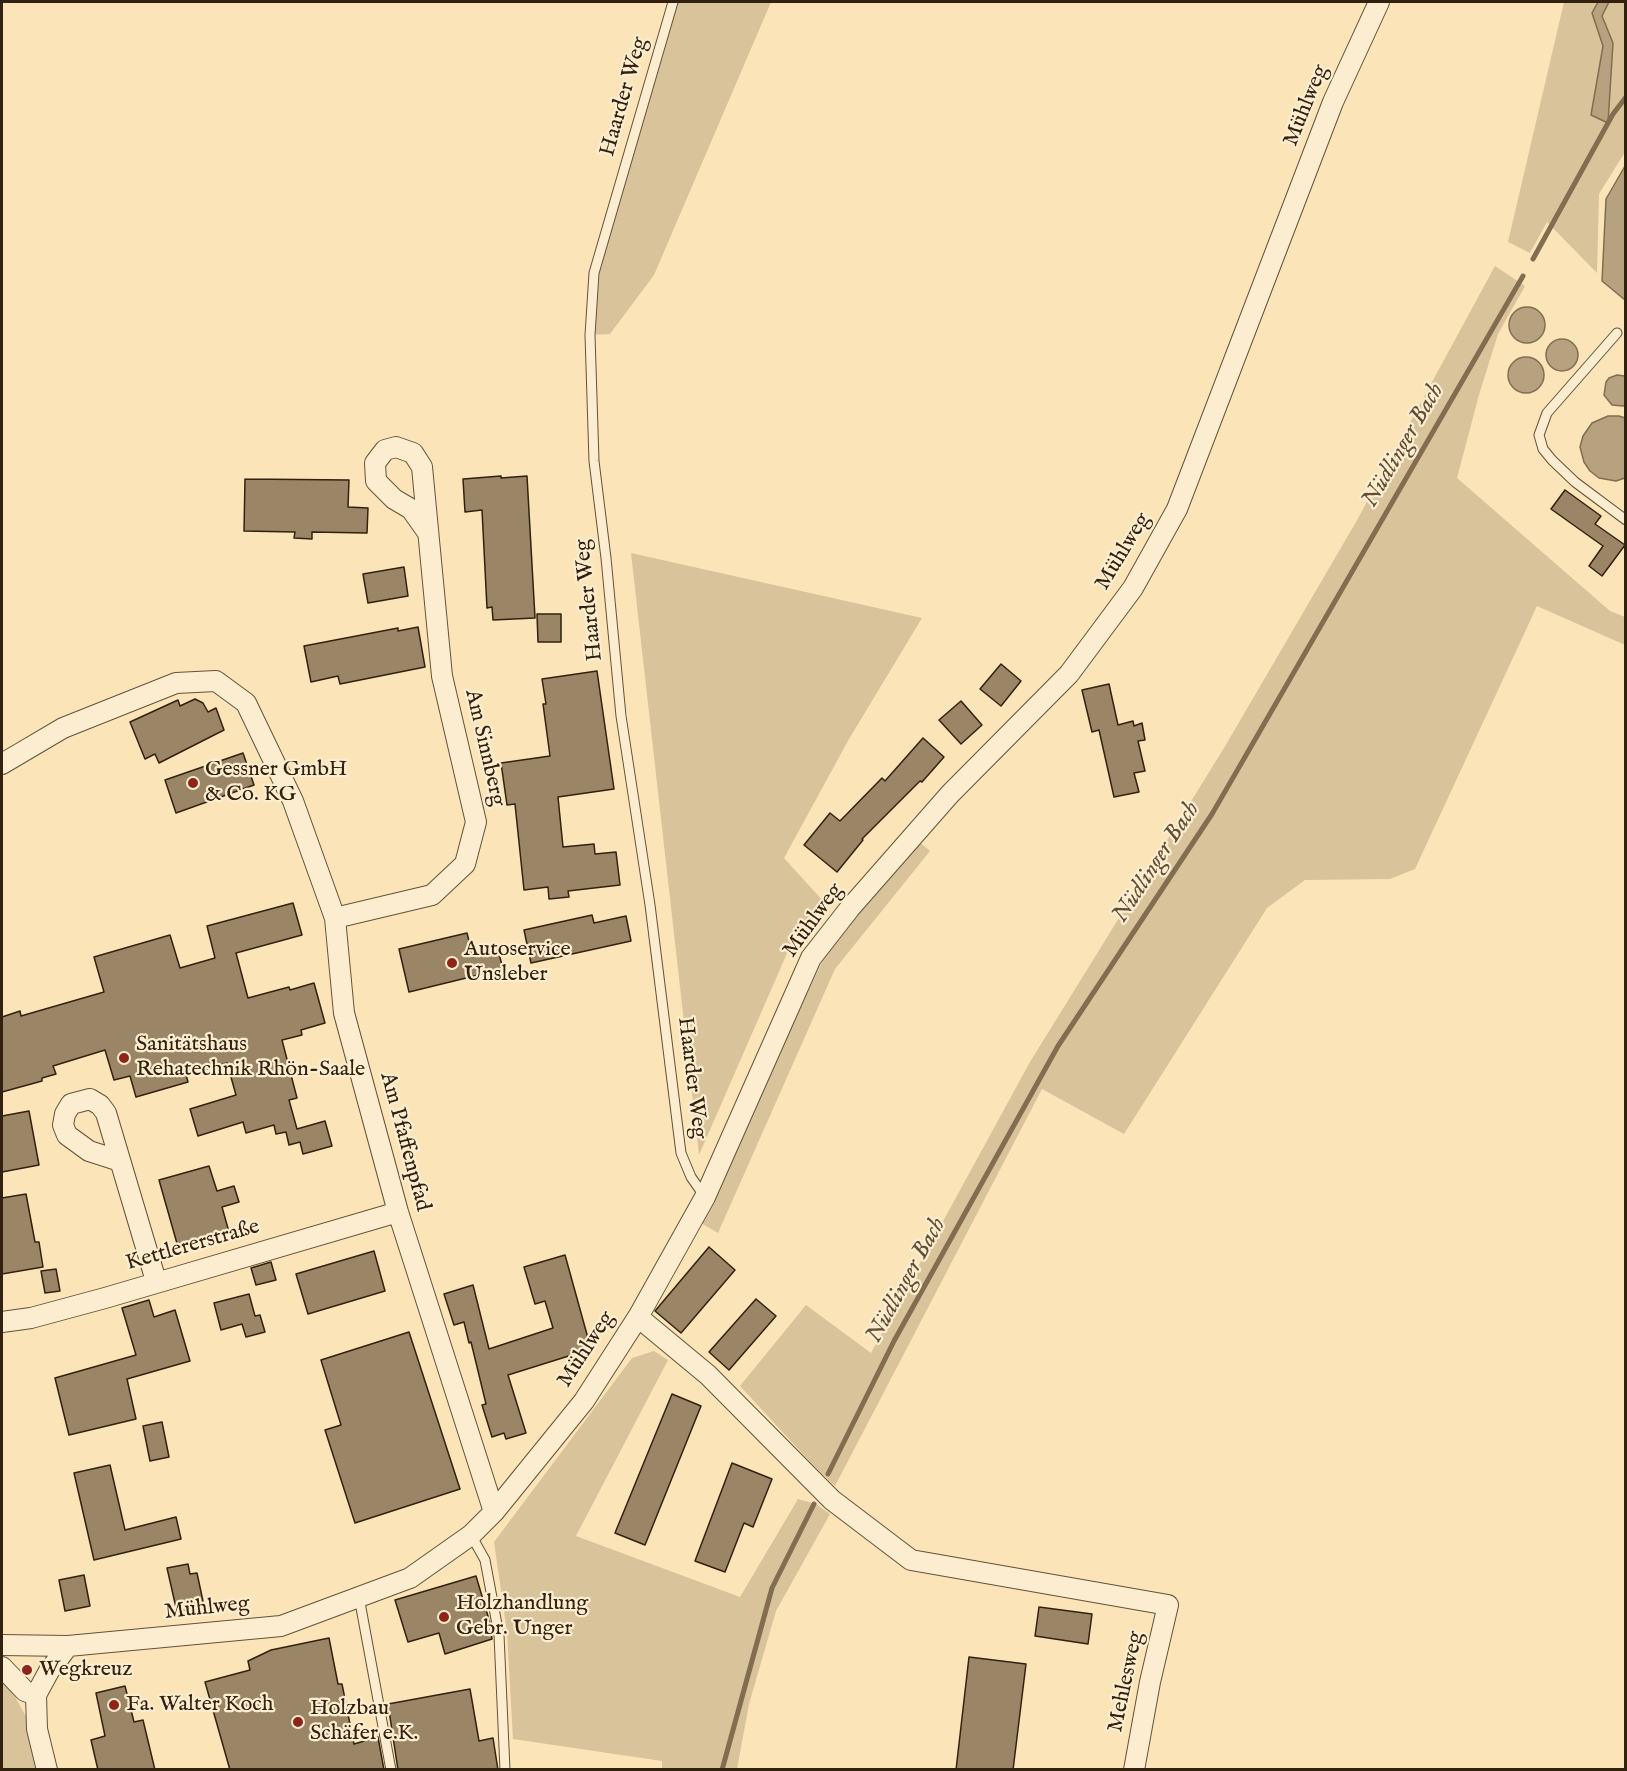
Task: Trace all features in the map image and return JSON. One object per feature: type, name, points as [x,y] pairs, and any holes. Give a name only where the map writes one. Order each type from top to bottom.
[{"type":"street","name":"Mühlweg","points":[[2,1645],[68,1646],[281,1626],[410,1578],[471,1535],[494,1512],[584,1401],[638,1317],[705,1197],[811,957],[850,908],[950,794],[1069,674],[1133,588],[1177,509],[1334,102],[1379,2]]},
{"type":"street","name":"Am Sinnberg","points":[[335,918],[432,895],[465,864],[476,822],[442,676],[428,533]]},
{"type":"street","name":"Am Pfaffenpfad","points":[[2,764],[63,728],[176,682],[216,681],[246,703],[293,801],[335,918],[344,1013],[398,1212],[494,1512]]},
{"type":"street","points":[[120,1161],[156,1281]]},
{"type":"street","name":"Kettlererstraße","points":[[2,1322],[31,1318],[398,1212]]},
{"type":"street","name":"Mehlesweg","points":[[638,1317],[708,1375],[832,1500],[911,1560],[1168,1605],[1150,1682],[1134,1770]]},
{"type":"street","points":[[47,1770],[37,1729],[36,1695],[49,1671],[68,1646]]},
{"type":"street","points":[[2,1667],[24,1691],[36,1695]]},
{"type":"lane","name":"Haarder Weg","points":[[673,2],[594,273],[590,335],[594,461],[621,716],[650,904],[681,1153],[691,1178],[705,1197]]},
{"type":"lane","points":[[1617,333],[1547,413],[1539,435],[1543,448],[1552,460],[1575,482],[1626,520]]},
{"type":"lane","points":[[471,1535],[485,1560],[499,1635],[505,1770]]},
{"type":"lane","points":[[359,1597],[391,1770]]},
{"type":"shaded area","points":[[674,2],[771,2],[654,275],[610,334],[590,335],[594,273]]},
{"type":"shaded area","points":[[1564,2],[1625,2],[1625,152],[1599,194],[1597,273],[1547,222],[1530,253],[1508,242]]},
{"type":"shaded area","points":[[1598,2],[1609,2],[1602,16],[1613,43],[1608,123],[1591,115],[1603,46],[1592,13]]},
{"type":"shaded area","points":[[1625,166],[1625,300],[1602,281],[1606,199]]},
{"type":"shaded area","points":[[1495,266],[1525,286],[1498,334],[1457,478],[1610,611],[1625,617],[1625,645],[1537,606],[1415,869],[1390,879],[1305,880],[1267,908],[1124,1134],[1042,1089],[835,1486],[740,1386],[806,1305],[871,1353],[1030,1062],[1224,748],[1356,522]]},
{"type":"shaded area","points":[[1527,307],[1539,313],[1545,325],[1539,337],[1527,343],[1515,337],[1509,325],[1515,313]]},
{"type":"shaded area","points":[[1562,339],[1573,344],[1578,355],[1573,366],[1562,371],[1551,366],[1546,355],[1551,344]]},
{"type":"shaded area","points":[[1526,357],[1539,362],[1544,375],[1539,388],[1526,393],[1513,388],[1508,375],[1513,362]]},
{"type":"shaded area","points":[[1617,375],[1625,376],[1625,405],[1623,406],[1612,405],[1604,395],[1606,382]]},
{"type":"shaded area","points":[[1608,416],[1625,418],[1625,478],[1616,481],[1599,478],[1590,471],[1584,462],[1580,447],[1583,436],[1592,423]]},
{"type":"shaded area","points":[[631,553],[922,618],[849,739],[784,858],[824,902],[795,935],[699,1155]]},
{"type":"shaded area","points":[[918,841],[930,851],[835,969],[718,1233],[699,1222],[825,956]]},
{"type":"shaded area","points":[[654,1351],[668,1360],[576,1536],[740,1597],[798,1499],[816,1504],[830,1514],[776,1611],[749,1704],[737,1769],[662,1769],[662,1761],[513,1739],[507,1632],[494,1542],[632,1358]]},
{"type":"shaded area","points":[[2,1673],[30,1724],[38,1769],[2,1769]]},
{"type":"building","points":[[501,476],[501,478],[527,476],[535,618],[493,620],[492,607],[487,608],[482,510],[465,512],[463,479]]},
{"type":"building","points":[[245,479],[349,480],[348,507],[368,508],[367,533],[312,532],[312,539],[294,538],[295,532],[244,531]]},
{"type":"building","points":[[1565,490],[1601,516],[1595,524],[1625,545],[1602,576],[1589,566],[1603,546],[1551,509]]},
{"type":"building","points":[[404,567],[408,596],[368,603],[363,574]]},
{"type":"building","points":[[537,614],[561,614],[561,642],[538,642]]},
{"type":"building","points":[[418,627],[425,667],[340,684],[338,676],[311,682],[304,646],[398,628],[398,631]]},
{"type":"building","points":[[1001,664],[1021,681],[1001,706],[980,689]]},
{"type":"building","points":[[597,671],[614,789],[558,797],[563,847],[594,844],[595,854],[616,852],[620,885],[568,891],[569,897],[549,899],[548,887],[524,890],[515,804],[507,805],[501,763],[550,756],[542,679]]},
{"type":"building","points":[[1109,684],[1118,725],[1133,721],[1134,726],[1142,723],[1145,740],[1138,741],[1145,771],[1134,773],[1139,792],[1114,797],[1099,730],[1092,732],[1082,690]]},
{"type":"building","points":[[195,699],[203,703],[208,712],[216,708],[224,730],[159,763],[155,754],[145,759],[130,722],[178,700],[180,706]]},
{"type":"building","points":[[961,701],[982,725],[961,744],[939,720]]},
{"type":"building","points":[[923,738],[944,757],[922,782],[920,781],[862,839],[837,872],[804,845],[830,813],[840,821],[882,778],[885,781]]},
{"type":"building","name":"Gessner GmbH & Co. KG","points":[[243,753],[254,785],[176,813],[165,780]]},
{"type":"building","points":[[293,903],[302,935],[236,953],[248,998],[314,983],[325,1023],[301,1030],[302,1035],[282,1040],[297,1098],[289,1100],[297,1129],[325,1121],[332,1146],[303,1154],[300,1142],[289,1145],[286,1132],[276,1134],[274,1125],[246,1133],[243,1122],[198,1136],[190,1109],[236,1095],[227,1063],[186,1075],[188,1082],[136,1097],[130,1076],[114,1080],[105,1050],[53,1066],[56,1074],[42,1078],[42,1081],[2,1092],[2,1017],[20,1011],[21,1016],[104,992],[94,957],[170,935],[180,968],[215,958],[207,926]]},
{"type":"building","points":[[592,915],[594,923],[626,916],[631,941],[531,963],[524,930]]},
{"type":"building","name":"Autoservice Unsleber","points":[[467,933],[473,957],[498,950],[503,969],[409,992],[399,949]]},
{"type":"building","points":[[29,1111],[39,1165],[2,1172],[2,1116]]},
{"type":"building","points":[[209,1166],[217,1191],[234,1186],[239,1202],[222,1207],[229,1232],[178,1247],[159,1180]]},
{"type":"building","points":[[26,1194],[35,1242],[39,1242],[43,1267],[2,1274],[2,1198]]},
{"type":"building","points":[[709,1247],[735,1270],[681,1333],[655,1311]]},
{"type":"building","points":[[374,1251],[385,1291],[308,1314],[296,1274]]},
{"type":"building","points":[[565,1255],[591,1349],[508,1375],[526,1433],[506,1439],[504,1433],[492,1437],[482,1405],[486,1404],[471,1342],[469,1343],[464,1322],[454,1325],[444,1294],[473,1285],[489,1349],[553,1328],[545,1301],[535,1304],[524,1267]]},
{"type":"building","points":[[271,1262],[276,1280],[256,1285],[251,1268]]},
{"type":"building","points":[[56,1269],[60,1291],[45,1293],[41,1271]]},
{"type":"building","points":[[249,1294],[255,1316],[260,1315],[265,1332],[246,1337],[242,1324],[221,1330],[214,1303]]},
{"type":"building","points":[[756,1299],[776,1316],[729,1370],[709,1352]]},
{"type":"building","points":[[149,1300],[154,1317],[175,1310],[190,1361],[127,1379],[136,1419],[69,1435],[55,1378],[136,1355],[122,1308]]},
{"type":"building","points":[[409,1332],[460,1489],[355,1523],[325,1430],[341,1425],[321,1360]]},
{"type":"building","points":[[672,1394],[701,1406],[645,1545],[615,1533]]},
{"type":"building","points":[[162,1422],[169,1457],[150,1461],[143,1426]]},
{"type":"building","points":[[732,1463],[772,1479],[753,1527],[744,1523],[725,1572],[695,1561]]},
{"type":"building","points":[[110,1465],[125,1530],[176,1517],[181,1539],[94,1560],[74,1473]]},
{"type":"building","points":[[188,1564],[190,1574],[197,1573],[204,1606],[177,1612],[167,1568]]},
{"type":"building","points":[[84,1575],[90,1606],[65,1611],[59,1580]]},
{"type":"building","name":"Holzhandlung Gebr. Unger","points":[[476,1576],[490,1623],[492,1639],[445,1654],[439,1633],[408,1642],[395,1600]]},
{"type":"building","points":[[1039,1607],[1092,1614],[1088,1644],[1035,1636]]},
{"type":"building","name":"Holzbau Schäfer e.K.","points":[[329,1638],[338,1684],[342,1684],[354,1744],[378,1737],[384,1770],[230,1770],[205,1682],[250,1670],[248,1661],[271,1650]]},
{"type":"building","points":[[969,1657],[1026,1664],[1013,1770],[956,1770]]},
{"type":"building","points":[[125,1686],[134,1722],[143,1720],[155,1770],[98,1770],[91,1740],[105,1736],[96,1693]]},
{"type":"building","points":[[470,1689],[479,1741],[493,1738],[498,1770],[398,1770],[388,1704]]},
{"type":"waterway","name":"Nüdlinger Bach","points":[[1533,259],[1613,114],[1626,97]]},
{"type":"waterway","name":"Nüdlinger Bach","points":[[828,1474],[894,1341],[1058,1046],[1212,814],[1523,276]]},
{"type":"waterway","name":"Nüdlinger Bach","points":[[722,1770],[772,1588],[814,1504]]},
{"type":"place","name":"Gessner GmbH & Co. KG","points":[[193,783]]},
{"type":"place","name":"Autoservice Unsleber","points":[[452,963]]},
{"type":"place","name":"Sanitätshaus Rehatechnik Rhön-Saale","points":[[124,1058]]},
{"type":"place","name":"Holzhandlung Gebr. Unger","points":[[444,1617]]},
{"type":"place","name":"Wegkreuz","points":[[27,1670]]},
{"type":"place","name":"Fa. Walter Koch","points":[[114,1705]]},
{"type":"place","name":"Holzbau Schäfer e.K.","points":[[298,1722]]}]
